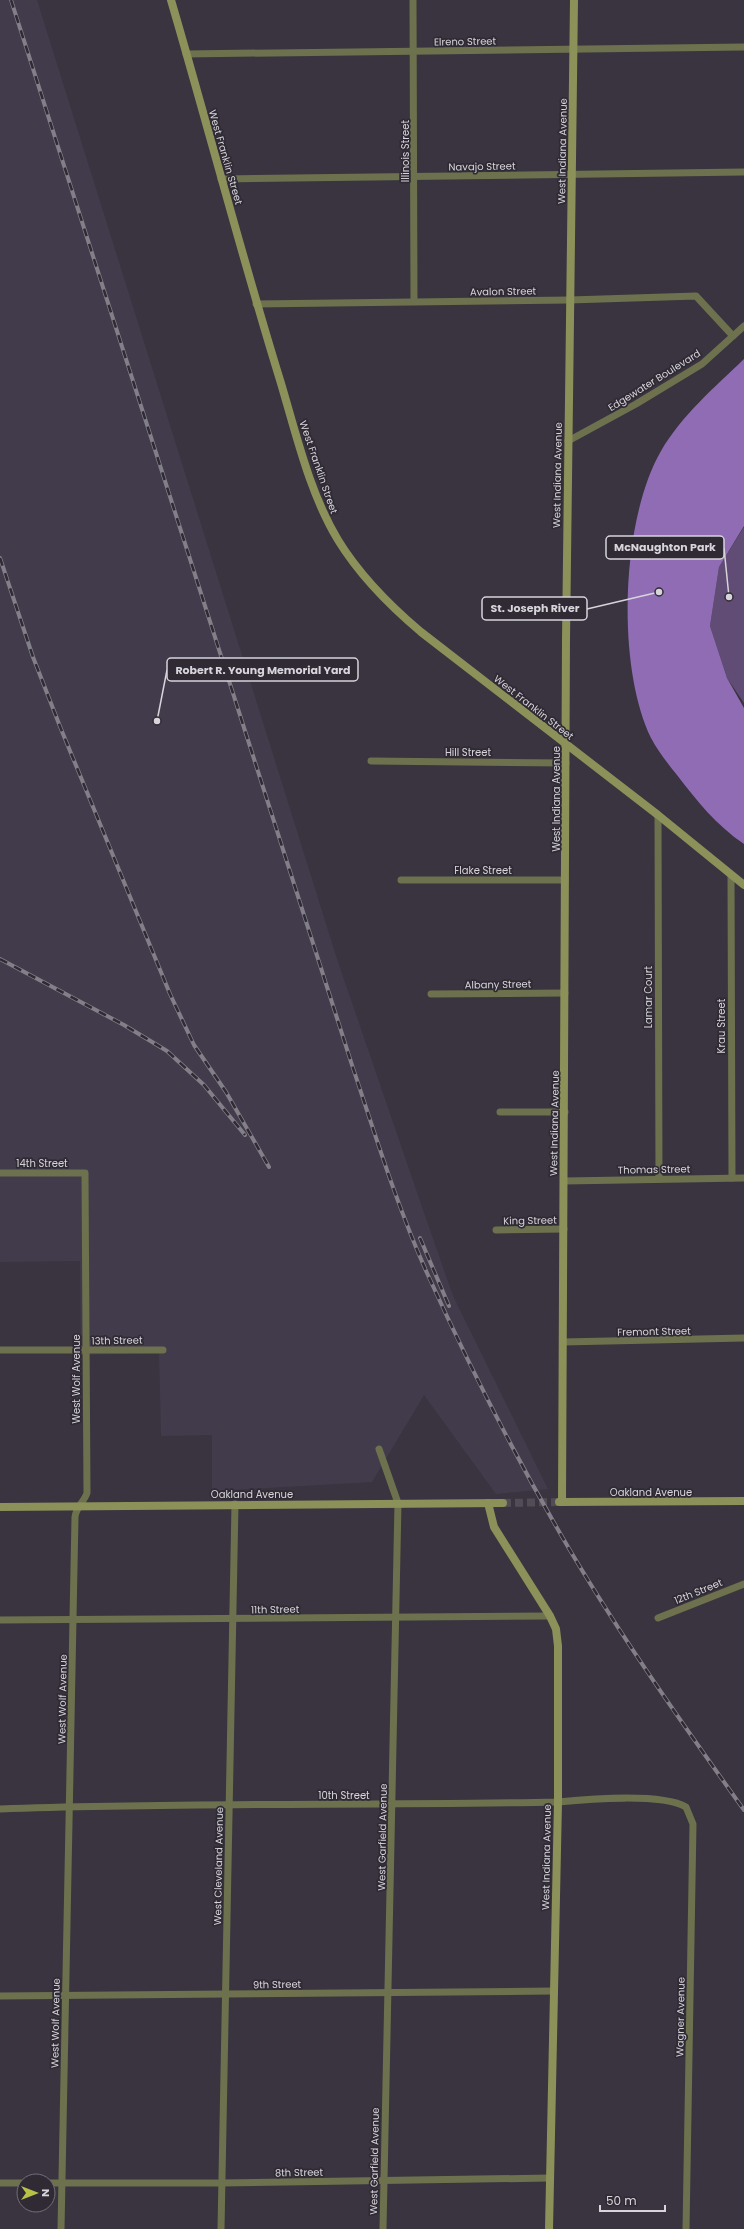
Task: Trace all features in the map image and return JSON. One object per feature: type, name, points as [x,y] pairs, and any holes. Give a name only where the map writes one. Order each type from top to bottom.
[{"type":"street","name":"West Franklin Street","points":[[170,0],[256,304],[313,485],[325,517],[352,562],[395,610],[566,745],[658,815],[744,885]]},
{"type":"street","name":"Illinois Street","points":[[413,0],[415,178],[414,301]]},
{"type":"street","name":"West Indiana Avenue","points":[[560,1502],[565,1112],[568,441],[574,0]]},
{"type":"street","name":"Elreno Street","points":[[186,54],[744,47]]},
{"type":"street","name":"Navajo Street","points":[[221,180],[744,172]]},
{"type":"street","name":"Avalon Street","points":[[256,304],[570,300],[696,296],[733,336]]},
{"type":"street","name":"Edgewater Boulevard","points":[[568,441],[630,408],[702,364],[744,326]]},
{"type":"street","name":"Hill Street","points":[[371,761],[566,763]]},
{"type":"street","name":"Lamar Court","points":[[658,815],[659,1179]]},
{"type":"street","name":"Krau Street","points":[[731,875],[732,1178]]},
{"type":"street","name":"Flake Street","points":[[401,880],[565,880]]},
{"type":"street","name":"Albany Street","points":[[431,994],[565,993]]},
{"type":"street","points":[[500,1112],[565,1112]]},
{"type":"street","name":"14th Street","points":[[0,1173],[85,1173]]},
{"type":"street","name":"West Wolf Avenue","points":[[61,2229],[75,1517],[87,1493],[85,1173]]},
{"type":"street","name":"Thomas Street","points":[[564,1181],[744,1178]]},
{"type":"street","name":"King Street","points":[[496,1230],[564,1230]]},
{"type":"street","name":"Fremont Street","points":[[563,1342],[744,1338]]},
{"type":"street","name":"13th Street","points":[[0,1350],[163,1350]]},
{"type":"street","name":"West Garfield Avenue","points":[[379,1449],[398,1503],[393,1805],[383,2229]]},
{"type":"street","name":"Oakland Avenue","points":[[560,1502],[744,1501]]},
{"type":"street","name":"West Indiana Avenue","points":[[488,1503],[494,1527],[550,1616],[556,1629],[558,1646],[558,1802],[549,2229]]},
{"type":"street","name":"Oakland Avenue","points":[[0,1507],[80,1505],[503,1503]]},
{"type":"street","name":"West Cleveland Avenue","points":[[221,2229],[235,1504]]},
{"type":"street","name":"12th Street","points":[[658,1618],[744,1584]]},
{"type":"street","name":"11th Street","points":[[0,1620],[74,1618],[233,1619],[550,1616]]},
{"type":"street","name":"10th Street","points":[[0,1809],[70,1806],[393,1805],[558,1802],[583,1799],[668,1800],[686,1807]]},
{"type":"street","name":"Wagner Avenue","points":[[686,1807],[693,1824],[686,2229]]},
{"type":"street","name":"9th Street","points":[[0,1996],[66,1994],[226,1995],[554,1991]]},
{"type":"street","name":"8th Street","points":[[56,2182],[221,2183],[550,2178]]},
{"type":"street","points":[[0,2183],[16,2183]]},
{"type":"shaded area","points":[[0,0],[37,0],[337,959],[421,1204],[453,1296],[548,1489],[496,1494],[424,1395],[372,1482],[212,1491],[212,1435],[161,1436],[159,1353],[81,1355],[80,1261],[0,1262]]},
{"type":"shaded area","points":[[744,359],[744,526],[719,567],[710,626],[727,678],[744,708],[744,844],[716,821],[700,803],[667,762],[651,738],[640,708],[632,672],[628,634],[628,593],[631,553],[638,515],[648,480],[661,451],[669,438],[689,414],[710,391]]},
{"type":"shaded area","points":[[744,527],[744,703],[727,678],[710,626],[719,567]]},
{"type":"tunnel","points":[[503,1503],[558,1502]]},
{"type":"railway","points":[[11,0],[352,1065],[387,1170],[416,1248],[443,1309],[477,1379],[532,1484],[571,1552],[633,1651],[744,1810]]},
{"type":"railway","points":[[0,558],[33,657],[61,729],[170,994],[194,1045],[226,1092],[269,1167]]},
{"type":"railway","points":[[0,959],[124,1025],[167,1051],[204,1085],[245,1135]]},
{"type":"railway","points":[[420,1238],[449,1306]]},
{"type":"place","name":"St. Joseph River","points":[[659,592]]},
{"type":"place","name":"McNaughton Park","points":[[729,597]]},
{"type":"place","name":"Robert R. Young Memorial Yard","points":[[157,721]]}]
